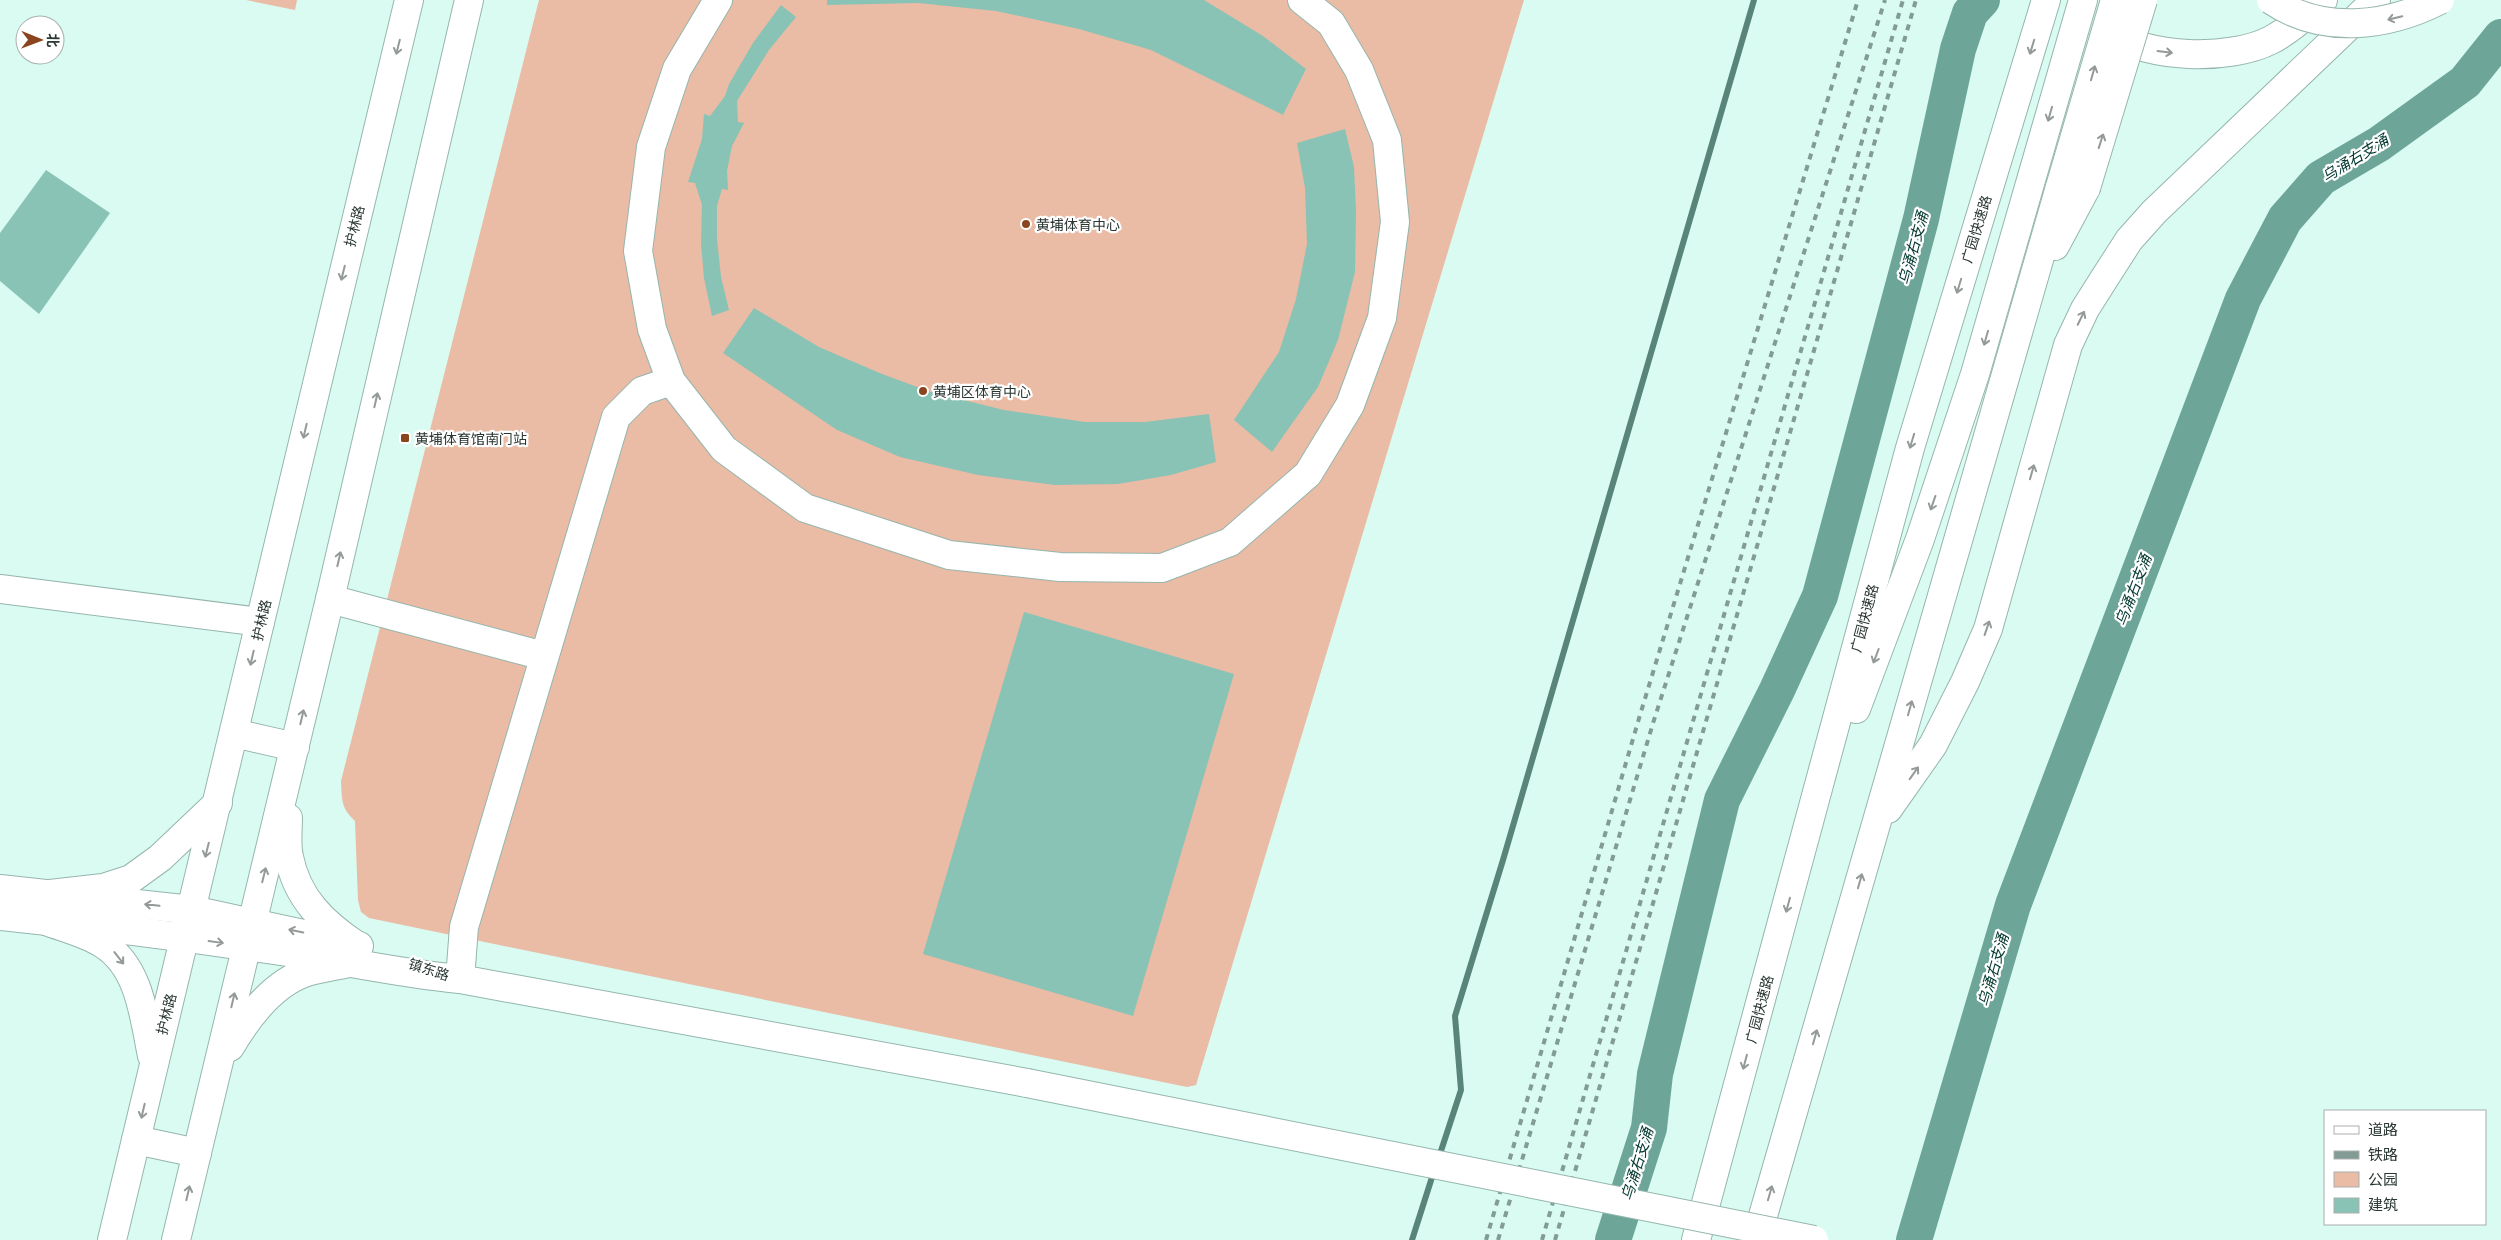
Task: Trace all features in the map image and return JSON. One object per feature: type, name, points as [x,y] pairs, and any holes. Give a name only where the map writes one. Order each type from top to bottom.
[{"type":"main road","name":"护林路","points":[[112,1240],[409,0]]},
{"type":"main road","points":[[176,1240],[287,781],[469,0]]},
{"type":"main road","points":[[718,0],[677,69],[651,147],[638,251],[652,329],[671,382],[724,449],[804,508],[949,554],[1060,567],[1162,568],[1230,542],[1308,474],[1350,405],[1382,318],[1395,222],[1387,140],[1359,70],[1331,23],[1302,0]]},
{"type":"main road","name":"广园快速路","points":[[1696,1240],[1910,448],[2046,0]]},
{"type":"main road","points":[[1800,858],[1920,539],[1975,374],[2084,0]]},
{"type":"main road","points":[[2084,0],[2100,24],[2111,34],[2133,46],[2166,52],[2212,53],[2236,51],[2271,40],[2323,0]]},
{"type":"main road","points":[[2073,187],[2115,0]]},
{"type":"main road","points":[[1756,1240],[2028,296],[2073,187],[2143,0]]},
{"type":"main road","points":[[2272,0],[2312,19],[2343,24],[2396,18],[2440,0]]},
{"type":"main road","points":[[1876,827],[1933,745],[1965,682],[1988,629],[2068,345],[2095,294],[2129,240],[2154,212],[2376,0]]},
{"type":"main road","points":[[460,979],[464,927],[616,417],[642,391],[671,382]]},
{"type":"main road","points":[[0,589],[260,622]]},
{"type":"main road","points":[[330,599],[544,656]]},
{"type":"main road","points":[[234,733],[295,747]]},
{"type":"main road","points":[[218,1067],[246,1019],[264,1000],[306,972],[353,954],[316,913],[297,882],[288,856],[287,781]]},
{"type":"main road","points":[[50,894],[103,888],[131,880],[160,858],[218,803]]},
{"type":"main road","name":"镇东路","points":[[0,889],[192,910],[249,934],[353,954],[460,979],[1028,1083],[1814,1240]]},
{"type":"main road","name":"镇东路","points":[[0,916],[115,927],[185,938],[249,934]]},
{"type":"main road","points":[[46,921],[101,942],[118,954],[132,978],[138,994],[154,1063]]},
{"type":"main road","points":[[136,1140],[197,1153]]},
{"type":"green space","points":[[246,0],[297,0],[295,10]]},
{"type":"green space","name":"黄埔区体育中心","points":[[539,0],[1524,0],[1196,1085],[1187,1087],[369,918],[361,912],[358,900],[355,821],[347,812],[343,803],[341,781]]},
{"type":"building","points":[[827,0],[1204,0],[1263,36],[1306,69],[1283,115],[1151,50],[1079,29],[996,11],[918,3],[827,5]]},
{"type":"building","points":[[781,5],[796,17],[769,50],[737,101],[738,122],[744,123],[732,146],[727,171],[728,190],[722,189],[717,206],[717,239],[721,277],[729,310],[712,316],[704,278],[701,244],[702,205],[695,183],[688,182],[702,139],[704,114],[710,116],[725,96],[729,84],[753,43]]},
{"type":"building","points":[[1345,129],[1354,167],[1356,211],[1355,272],[1338,340],[1318,387],[1272,452],[1234,420],[1279,352],[1296,299],[1307,244],[1305,188],[1297,143]]},
{"type":"building","points":[[46,170],[110,213],[39,314],[0,281],[0,233]]},
{"type":"building","points":[[754,308],[819,347],[882,374],[931,392],[1004,410],[1085,422],[1145,422],[1209,414],[1216,462],[1171,475],[1118,484],[1055,485],[978,475],[900,457],[837,430],[723,353]]},
{"type":"building","points":[[1024,612],[1234,674],[1133,1016],[923,954]]},
{"type":"waterway","points":[[1438,1160],[1461,1090],[1455,1016],[1503,860],[1754,0]]},
{"type":"waterway","name":"乌涌右支涌","points":[[1613,1240],[1649,1128],[1655,1074],[1722,800],[1777,690],[1820,596],[1921,219],[1958,49],[1970,13],[1982,0]]},
{"type":"waterway","name":"乌涌右支涌","points":[[1914,1240],[2013,905],[2243,299],[2285,219],[2321,178],[2379,144],[2465,82],[2501,37]]},
{"type":"waterway","points":[[1412,1240],[1434,1171]]},
{"type":"railway","points":[[1486,1240],[1640,715],[1858,0]]},
{"type":"railway","points":[[1498,1240],[1654,720],[1885,0]]},
{"type":"railway","points":[[1542,1240],[1903,0]]},
{"type":"railway","points":[[1555,1240],[1916,0]]},
{"type":"place","name":"黄埔体育中心","points":[[1026,224]]},
{"type":"place","name":"黄埔区体育中心","points":[[923,391]]},
{"type":"place","name":"黄埔体育馆南门站","points":[[405,438]]}]
